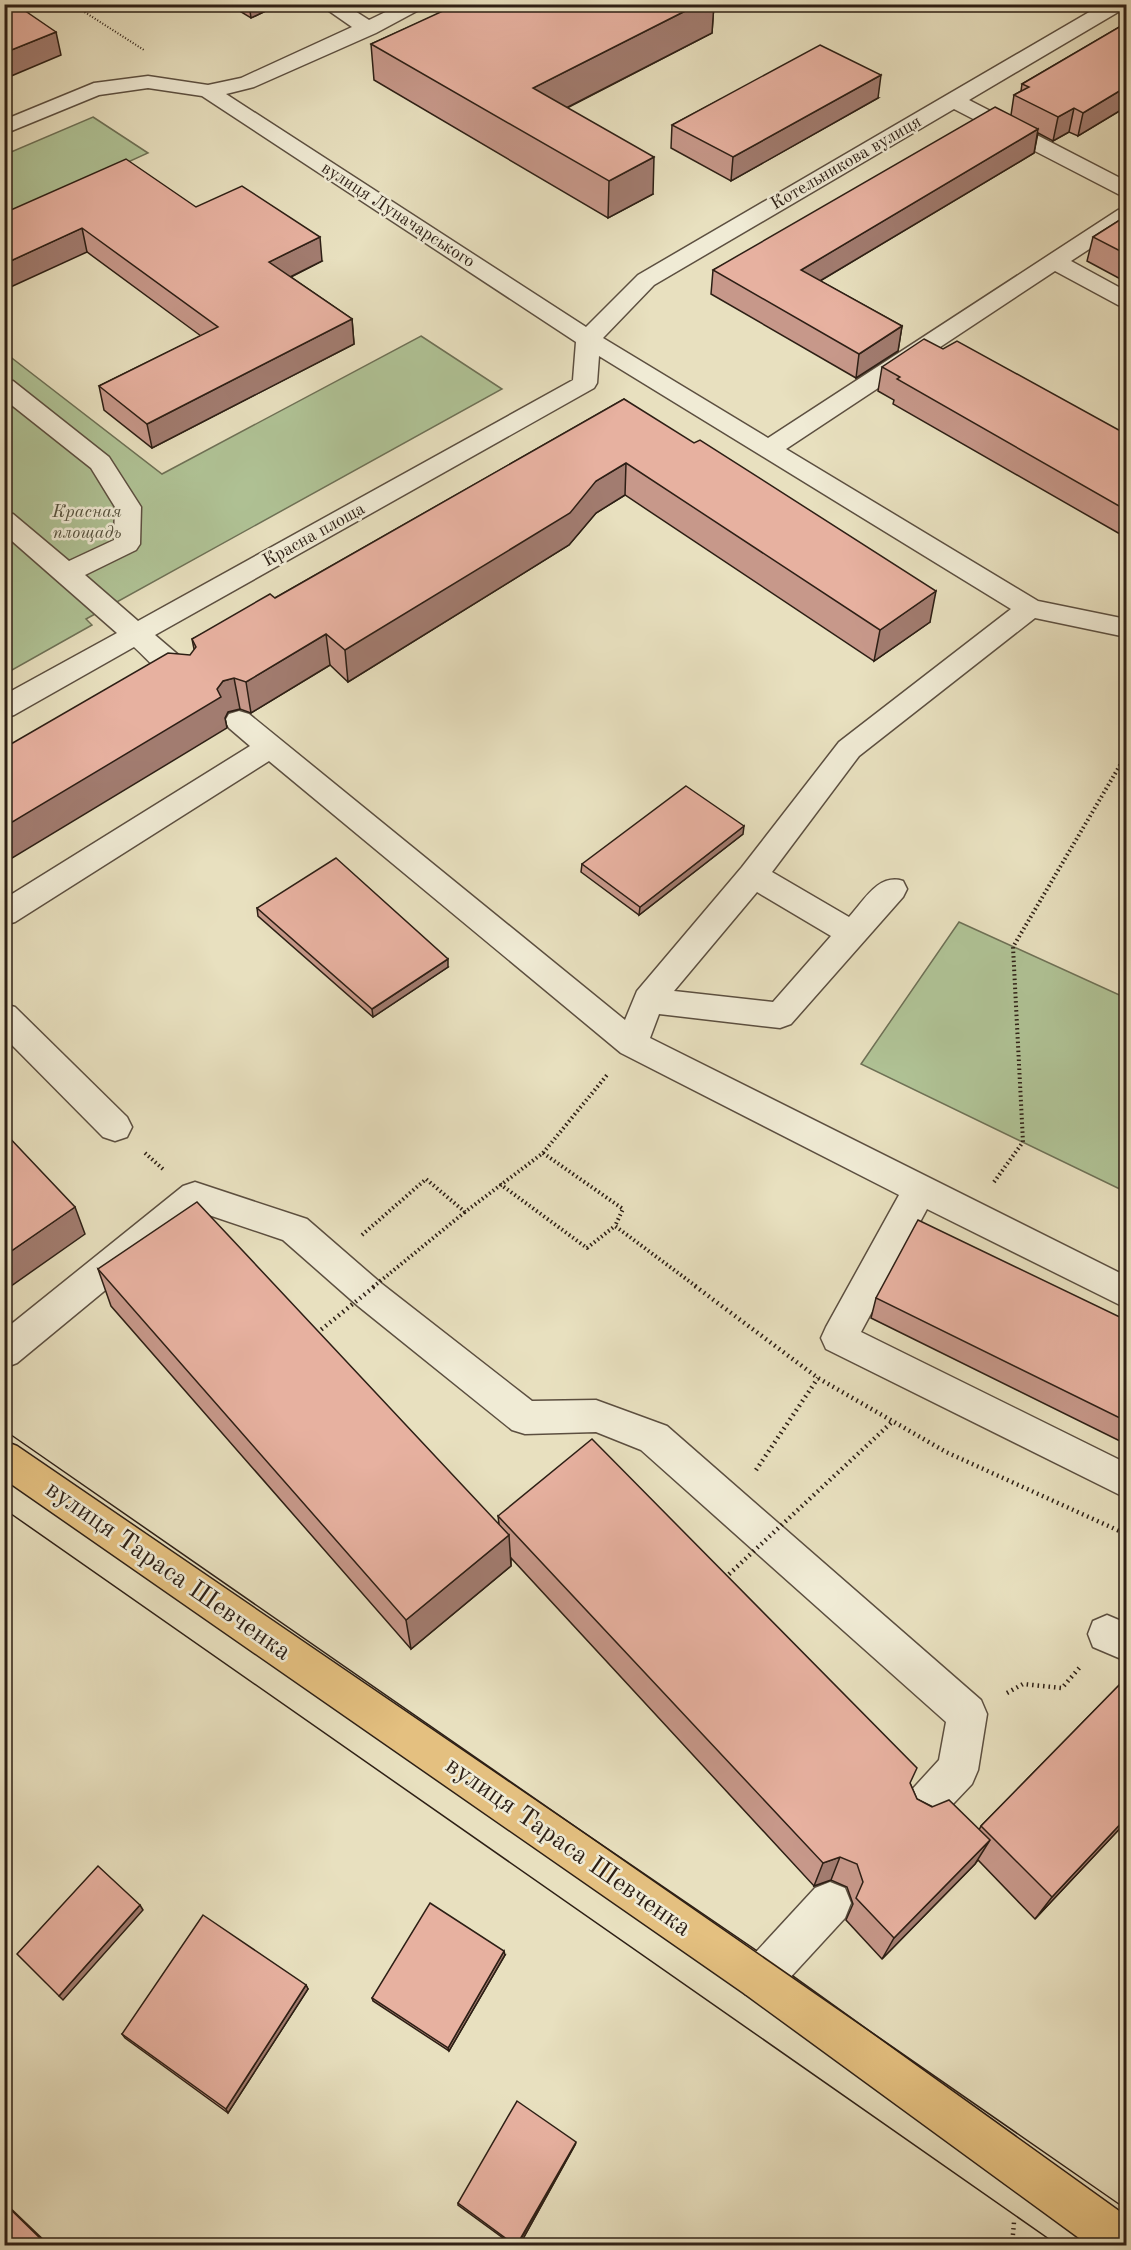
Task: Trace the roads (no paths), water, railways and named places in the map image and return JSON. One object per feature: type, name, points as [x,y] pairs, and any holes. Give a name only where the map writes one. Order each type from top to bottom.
[{"type":"main road","name":"вулиця Тараса Шевченка","points":[[4,1458],[760,1979],[1126,2244]]},
{"type":"street","points":[[329,4],[369,29]]},
{"type":"street","points":[[4,128],[93,89],[148,82],[208,91],[247,83],[420,4]]},
{"type":"street","name":"Котельникова вулиця","points":[[588,339],[646,280],[1118,4]]},
{"type":"street","name":"вулиця Луначарського","points":[[208,91],[588,339],[1030,608],[1126,628]]},
{"type":"street","points":[[953,100],[1126,189]]},
{"type":"street","points":[[768,449],[955,339],[1054,262],[1126,215]]},
{"type":"street","points":[[1054,262],[1126,300]]},
{"type":"street","name":"Красна площа","points":[[4,708],[585,383],[588,339]]},
{"type":"street","points":[[4,386],[100,463],[128,507],[127,544],[65,574]]},
{"type":"street","points":[[4,520],[186,677]]},
{"type":"street","points":[[632,1044],[648,1000],[753,875],[849,749],[1030,608]]},
{"type":"street","points":[[239,721],[632,1044],[1126,1293]]},
{"type":"street","points":[[4,914],[270,747]]},
{"type":"street","points":[[753,875],[852,934]]},
{"type":"street","points":[[648,1000],[780,1016],[892,889]]},
{"type":"street","points":[[4,1016],[115,1127]]},
{"type":"street","points":[[920,1188],[839,1338],[1126,1481]]},
{"type":"street","points":[[4,1352],[195,1196],[295,1229],[370,1295],[525,1418],[597,1416],[654,1438],[967,1714],[958,1770],[921,1809]]},
{"type":"street","points":[[760,1979],[830,1903]]},
{"type":"tram line","points":[[4,1430],[1126,2209]]},
{"type":"tram line","points":[[4,1509],[1059,2246]]},
{"type":"park label","name":"Красная площадь","points":[[87,522]]}]
